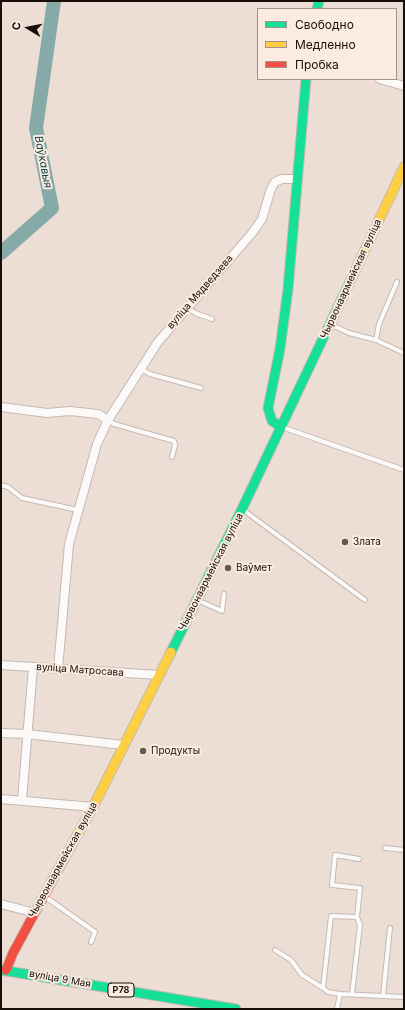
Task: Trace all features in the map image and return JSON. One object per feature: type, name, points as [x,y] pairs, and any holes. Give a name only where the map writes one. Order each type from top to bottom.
[{"type":"street","points":[[281,427],[272,421],[268,408],[281,342],[293,236],[306,80]]},
{"type":"street","points":[[383,80],[404,86]]},
{"type":"street","name":"Чырвонаармейская вуліца","points":[[3,970],[93,807],[242,509],[329,324],[402,178],[404,167]]},
{"type":"street","name":"вуліца Мядведзева","points":[[58,669],[69,544],[98,444],[108,420],[158,342],[253,232],[262,219],[271,189],[275,182],[282,179],[297,179]]},
{"type":"street","points":[[1,407],[47,413],[70,411],[98,414],[108,420]]},
{"type":"street","name":"вуліца Матросава","points":[[1,665],[159,675]]},
{"type":"street","points":[[22,800],[33,667]]},
{"type":"street","points":[[1,733],[27,734],[123,745]]},
{"type":"street","points":[[1,799],[93,807]]},
{"type":"street","points":[[1,904],[35,913]]},
{"type":"street","name":"вуліца 9 Мая","points":[[3,970],[236,1009]]},
{"type":"lane","points":[[376,340],[379,324],[397,282]]},
{"type":"lane","points":[[187,307],[195,313],[212,319]]},
{"type":"lane","points":[[329,324],[349,333],[376,340],[404,353]]},
{"type":"lane","points":[[140,369],[150,374],[201,388]]},
{"type":"lane","points":[[108,420],[114,424],[174,441],[175,445],[172,458]]},
{"type":"lane","points":[[281,427],[404,470]]},
{"type":"lane","points":[[1,485],[8,487],[22,498],[79,510]]},
{"type":"lane","points":[[242,509],[365,600]]},
{"type":"lane","points":[[196,600],[222,611],[224,594]]},
{"type":"lane","points":[[385,848],[404,850]]},
{"type":"lane","points":[[352,994],[360,925],[357,917],[360,888],[332,885],[335,855],[359,859]]},
{"type":"lane","points":[[44,896],[95,932],[91,942]]},
{"type":"lane","points":[[323,988],[331,916],[357,917]]},
{"type":"lane","points":[[383,996],[390,928]]},
{"type":"lane","points":[[275,950],[291,960],[302,975],[328,992],[340,994],[404,997]]},
{"type":"lane","points":[[337,1009],[340,994]]},
{"type":"waterway","name":"Ваўкавыя","points":[[1,253],[52,208],[36,128],[54,1]]},
{"type":"traffic: fast","points":[[317,8],[319,1]]},
{"type":"traffic: fast","points":[[281,427],[272,421],[268,408],[280,349],[288,289],[306,80]]},
{"type":"traffic: fast","points":[[171,652],[242,509],[355,271]]},
{"type":"traffic: fast","points":[[1,970],[236,1009]]},
{"type":"traffic: slow","points":[[355,271],[404,167]]},
{"type":"traffic: slow","points":[[66,855],[93,807],[171,652]]},
{"type":"traffic: jam","points":[[6,970],[13,953],[66,855]]},
{"type":"place","name":"Злата","points":[[345,542]]},
{"type":"place","name":"Ваўмет","points":[[228,568]]},
{"type":"place","name":"Продукты","points":[[143,751]]}]
